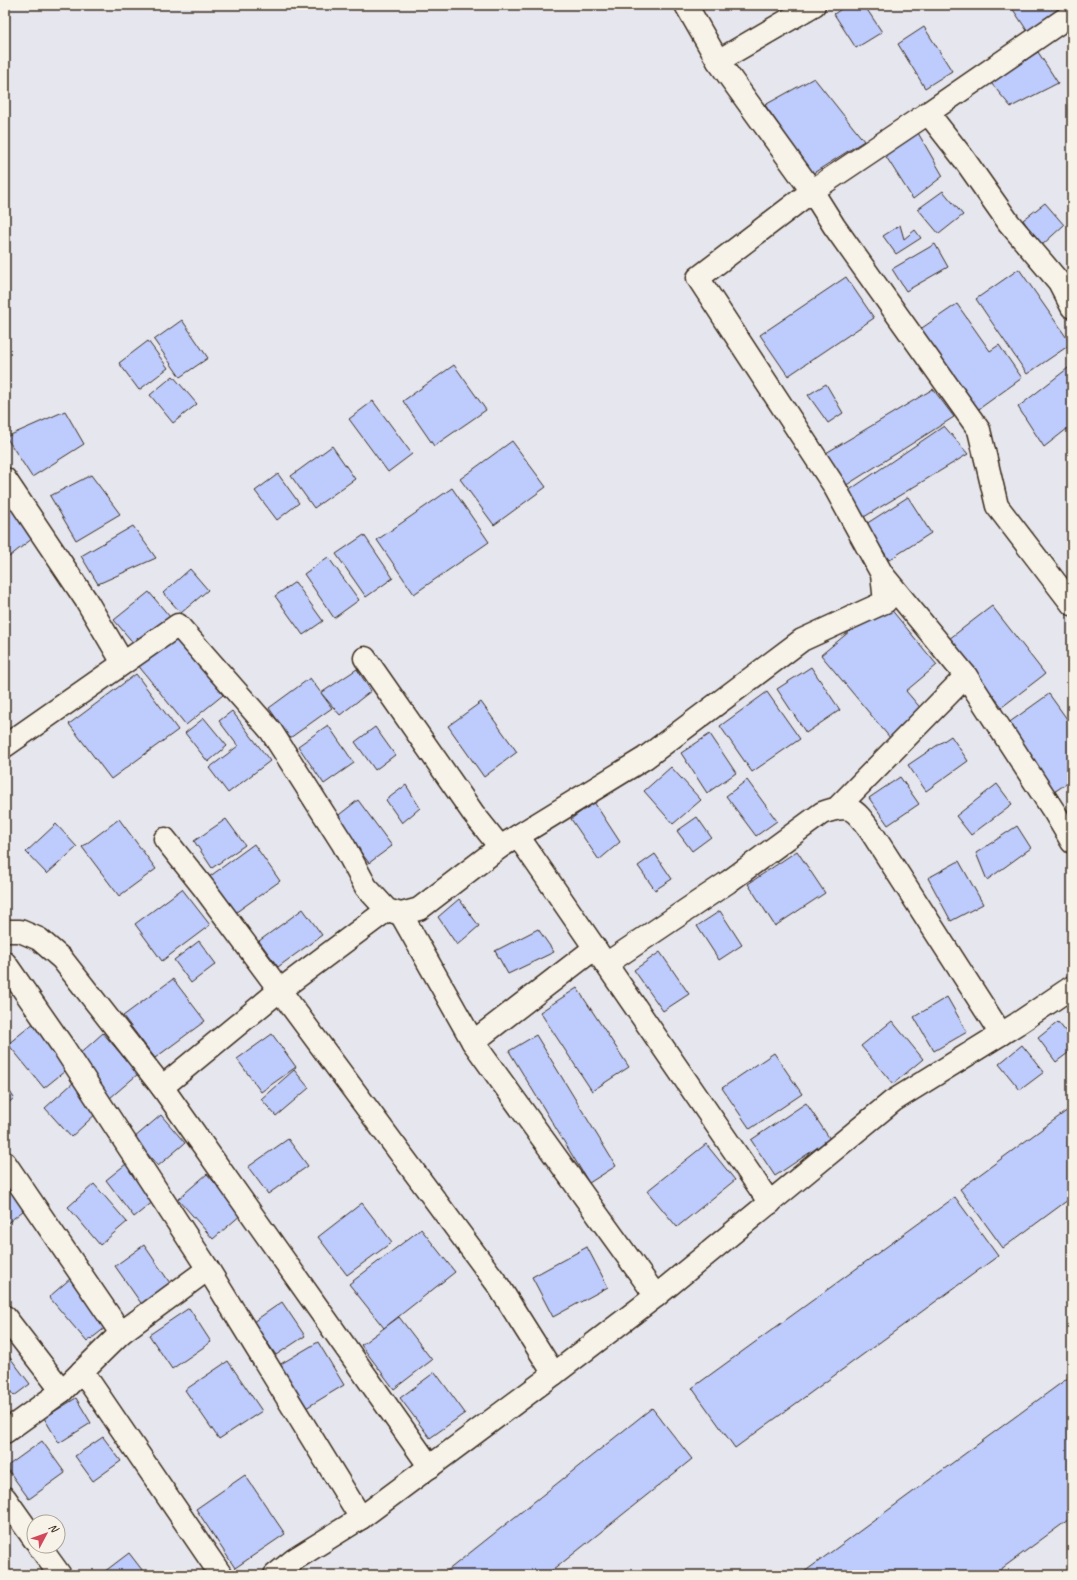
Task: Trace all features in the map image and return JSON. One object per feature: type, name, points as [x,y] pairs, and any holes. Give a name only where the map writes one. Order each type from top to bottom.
[{"type":"street","points":[[686,5],[718,61],[812,191],[834,226],[979,430],[997,506],[1072,604]]},
{"type":"street","points":[[718,61],[814,5]]},
{"type":"street","points":[[1072,14],[812,191],[698,278],[833,484],[882,574],[966,676],[1055,813],[1072,842]]},
{"type":"street","points":[[928,113],[964,159],[1009,223],[1059,282],[1072,307]]},
{"type":"street","points":[[5,479],[86,600],[123,663]]},
{"type":"street","points":[[162,1087],[280,990],[394,912],[419,909],[509,842],[645,758],[802,640],[885,602],[882,574]]},
{"type":"street","points":[[5,746],[178,625],[271,732],[343,844],[366,887],[394,912],[473,1042],[656,1296]]},
{"type":"street","points":[[365,658],[473,813],[509,842],[600,956],[770,1203]]},
{"type":"street","points":[[838,807],[966,676]]},
{"type":"street","points":[[473,1042],[600,956],[728,882],[822,813],[838,807],[851,808],[861,818],[1001,1034]]},
{"type":"street","points":[[165,839],[204,888],[498,1285],[554,1374]]},
{"type":"street","points":[[5,931],[20,931],[39,939],[62,959],[162,1087],[430,1467]]},
{"type":"street","points":[[5,963],[64,1048],[208,1269],[361,1518]]},
{"type":"street","points":[[275,1575],[295,1559],[361,1518],[656,1296],[893,1101],[1001,1034],[1072,987]]},
{"type":"street","points":[[5,1163],[121,1333]]},
{"type":"street","points":[[5,1432],[62,1391],[121,1333],[208,1269]]},
{"type":"street","points":[[5,1317],[62,1391]]},
{"type":"street","points":[[82,1371],[220,1575]]},
{"type":"street","points":[[5,1498],[26,1528]]},
{"type":"street","points":[[45,1554],[60,1575]]},
{"type":"building","points":[[847,5],[864,5],[882,32],[856,48],[834,14]]},
{"type":"building","points":[[1010,5],[1066,5],[1028,32]]},
{"type":"building","points":[[924,27],[952,71],[925,88],[898,44]]},
{"type":"building","points":[[1038,52],[1058,83],[1011,107],[991,83]]},
{"type":"building","points":[[814,78],[864,141],[812,174],[765,105]]},
{"type":"building","points":[[918,133],[943,176],[913,199],[885,155]]},
{"type":"building","points":[[943,191],[963,215],[939,234],[918,209]]},
{"type":"building","points":[[1045,203],[1064,225],[1041,246],[1023,220]]},
{"type":"building","points":[[900,225],[904,239],[915,230],[921,238],[896,254],[883,236]]},
{"type":"building","points":[[935,244],[948,267],[906,291],[892,269]]},
{"type":"building","points":[[1019,269],[1071,344],[1027,374],[976,299]]},
{"type":"building","points":[[846,277],[874,318],[788,376],[760,335]]},
{"type":"building","points":[[957,304],[990,351],[999,345],[1022,378],[976,411],[919,330]]},
{"type":"building","points":[[182,320],[208,358],[180,377],[154,340]]},
{"type":"building","points":[[148,341],[168,368],[139,390],[119,363]]},
{"type":"building","points":[[454,365],[486,410],[434,446],[403,401]]},
{"type":"building","points":[[1072,365],[1072,425],[1044,447],[1018,407]]},
{"type":"building","points":[[173,376],[197,404],[173,423],[150,395]]},
{"type":"building","points":[[826,384],[843,413],[828,423],[808,395]]},
{"type":"building","points":[[933,389],[954,417],[845,486],[826,453]]},
{"type":"building","points":[[373,401],[412,454],[388,472],[349,419]]},
{"type":"building","points":[[65,411],[84,444],[32,477],[6,437]]},
{"type":"building","points":[[944,426],[968,454],[864,517],[848,491]]},
{"type":"building","points":[[512,441],[546,487],[494,525],[460,479]]},
{"type":"building","points":[[332,446],[355,479],[314,508],[291,476]]},
{"type":"building","points":[[278,474],[299,503],[277,520],[255,491]]},
{"type":"building","points":[[91,475],[120,514],[76,540],[50,496]]},
{"type":"building","points":[[452,488],[489,542],[414,594],[377,540]]},
{"type":"building","points":[[908,497],[931,533],[889,560],[866,524]]},
{"type":"building","points":[[10,508],[33,538],[5,560],[5,512]]},
{"type":"building","points":[[133,526],[156,558],[98,584],[81,556]]},
{"type":"building","points":[[364,535],[393,578],[366,597],[336,554]]},
{"type":"building","points":[[328,557],[359,600],[334,618],[304,574]]},
{"type":"building","points":[[190,569],[208,590],[181,613],[163,593]]},
{"type":"building","points":[[295,582],[323,621],[303,635],[275,596]]},
{"type":"building","points":[[149,592],[170,617],[135,645],[114,620]]},
{"type":"building","points":[[885,602],[937,665],[906,691],[924,712],[891,739],[821,655]]},
{"type":"building","points":[[992,606],[1045,674],[1002,707],[949,639]]},
{"type":"building","points":[[174,634],[223,695],[186,725],[137,664]]},
{"type":"building","points":[[811,667],[840,710],[806,733],[777,689]]},
{"type":"building","points":[[357,669],[371,691],[340,715],[321,693]]},
{"type":"building","points":[[136,674],[178,730],[111,779],[69,724]]},
{"type":"building","points":[[310,678],[332,708],[290,738],[269,708]]},
{"type":"building","points":[[767,692],[800,739],[752,772],[720,726]]},
{"type":"building","points":[[1049,694],[1072,726],[1072,780],[1054,792],[1007,724]]},
{"type":"building","points":[[481,702],[517,752],[484,777],[448,726]]},
{"type":"building","points":[[232,711],[270,761],[228,793],[209,768],[238,746],[219,721]]},
{"type":"building","points":[[204,718],[227,746],[208,762],[185,733]]},
{"type":"building","points":[[328,725],[354,763],[324,784],[298,746]]},
{"type":"building","points":[[375,727],[395,755],[375,770],[355,742]]},
{"type":"building","points":[[710,734],[736,773],[707,793],[681,753]]},
{"type":"building","points":[[951,736],[968,761],[926,791],[908,765]]},
{"type":"building","points":[[671,767],[701,800],[673,824],[644,791]]},
{"type":"building","points":[[900,777],[919,804],[888,825],[869,798]]},
{"type":"building","points":[[747,780],[777,821],[756,836],[726,796]]},
{"type":"building","points":[[997,784],[1012,804],[971,835],[956,816]]},
{"type":"building","points":[[406,785],[420,808],[402,823],[386,800]]},
{"type":"building","points":[[358,800],[392,846],[369,863],[335,818]]},
{"type":"building","points":[[594,802],[620,842],[599,860],[571,819]]},
{"type":"building","points":[[697,817],[711,837],[692,851],[677,831]]},
{"type":"building","points":[[119,819],[156,869],[119,896],[82,847]]},
{"type":"building","points":[[226,819],[245,845],[212,868],[194,841]]},
{"type":"building","points":[[56,824],[77,847],[47,874],[26,852]]},
{"type":"building","points":[[1017,826],[1031,848],[987,880],[976,853]]},
{"type":"building","points":[[254,844],[280,881],[235,913],[209,877]]},
{"type":"building","points":[[797,851],[825,893],[775,926],[748,884]]},
{"type":"building","points":[[655,854],[672,879],[655,890],[638,866]]},
{"type":"building","points":[[959,861],[983,904],[951,921],[928,878]]},
{"type":"building","points":[[182,889],[210,925],[162,961],[135,924]]},
{"type":"building","points":[[459,899],[479,926],[457,945],[438,917]]},
{"type":"building","points":[[303,909],[322,935],[278,967],[259,941]]},
{"type":"building","points":[[720,911],[742,945],[719,960],[697,926]]},
{"type":"building","points":[[538,929],[554,952],[508,974],[495,951]]},
{"type":"building","points":[[199,941],[216,964],[191,983],[174,960]]},
{"type":"building","points":[[660,952],[689,994],[663,1011],[634,970]]},
{"type":"building","points":[[173,979],[205,1021],[155,1058],[123,1016]]},
{"type":"building","points":[[577,988],[629,1067],[592,1091],[540,1012]]},
{"type":"building","points":[[947,997],[967,1032],[934,1051],[914,1017]]},
{"type":"building","points":[[892,1021],[923,1059],[893,1084],[861,1046]]},
{"type":"building","points":[[35,1022],[70,1067],[44,1088],[8,1044]]},
{"type":"building","points":[[1058,1022],[1072,1039],[1072,1050],[1056,1062],[1038,1038]]},
{"type":"building","points":[[103,1033],[138,1074],[110,1098],[75,1058]]},
{"type":"building","points":[[272,1034],[296,1067],[261,1092],[237,1059]]},
{"type":"building","points":[[536,1035],[616,1166],[589,1183],[509,1051]]},
{"type":"building","points":[[1022,1045],[1044,1072],[1020,1090],[999,1064]]},
{"type":"building","points":[[774,1053],[802,1094],[750,1129],[722,1088]]},
{"type":"building","points":[[294,1070],[309,1088],[276,1116],[261,1099]]},
{"type":"building","points":[[74,1082],[100,1110],[71,1137],[45,1108]]},
{"type":"building","points":[[5,1084],[14,1098],[5,1106]]},
{"type":"building","points":[[806,1103],[830,1139],[775,1176],[751,1140]]},
{"type":"building","points":[[1072,1107],[1072,1197],[1003,1248],[960,1189]]},
{"type":"building","points":[[161,1115],[185,1143],[158,1166],[134,1138]]},
{"type":"building","points":[[288,1139],[308,1166],[268,1194],[248,1167]]},
{"type":"building","points":[[706,1144],[735,1180],[677,1227],[647,1191]]},
{"type":"building","points":[[126,1164],[154,1201],[134,1217],[106,1180]]},
{"type":"building","points":[[207,1174],[242,1214],[213,1239],[178,1199]]},
{"type":"building","points":[[5,1177],[28,1207],[5,1225]]},
{"type":"building","points":[[94,1184],[127,1222],[100,1245],[68,1207]]},
{"type":"building","points":[[955,1197],[998,1256],[735,1448],[692,1388]]},
{"type":"building","points":[[362,1203],[392,1242],[347,1275],[318,1237]]},
{"type":"building","points":[[421,1229],[455,1272],[384,1328],[349,1284]]},
{"type":"building","points":[[144,1245],[172,1286],[143,1306],[115,1266]]},
{"type":"building","points":[[587,1247],[608,1287],[553,1317],[532,1277]]},
{"type":"building","points":[[71,1278],[110,1324],[87,1342],[49,1297]]},
{"type":"building","points":[[282,1302],[305,1336],[276,1355],[253,1322]]},
{"type":"building","points":[[189,1308],[211,1342],[172,1369],[149,1335]]},
{"type":"building","points":[[399,1317],[432,1360],[394,1389],[361,1345]]},
{"type":"building","points":[[318,1342],[344,1385],[306,1408],[279,1365]]},
{"type":"building","points":[[5,1351],[30,1384],[14,1396],[5,1384]]},
{"type":"building","points":[[228,1361],[262,1411],[219,1439],[185,1390]]},
{"type":"building","points":[[435,1372],[465,1413],[430,1438],[400,1398]]},
{"type":"building","points":[[1072,1375],[1072,1517],[993,1575],[800,1575]]},
{"type":"building","points":[[76,1398],[91,1423],[59,1443],[44,1418]]},
{"type":"building","points":[[652,1408],[692,1459],[547,1575],[442,1575]]},
{"type":"building","points":[[103,1437],[121,1461],[93,1481],[75,1456]]},
{"type":"building","points":[[42,1441],[65,1473],[29,1499],[6,1467]]},
{"type":"building","points":[[245,1475],[285,1534],[235,1568],[196,1509]]},
{"type":"building","points":[[129,1553],[146,1575],[100,1575]]}]
